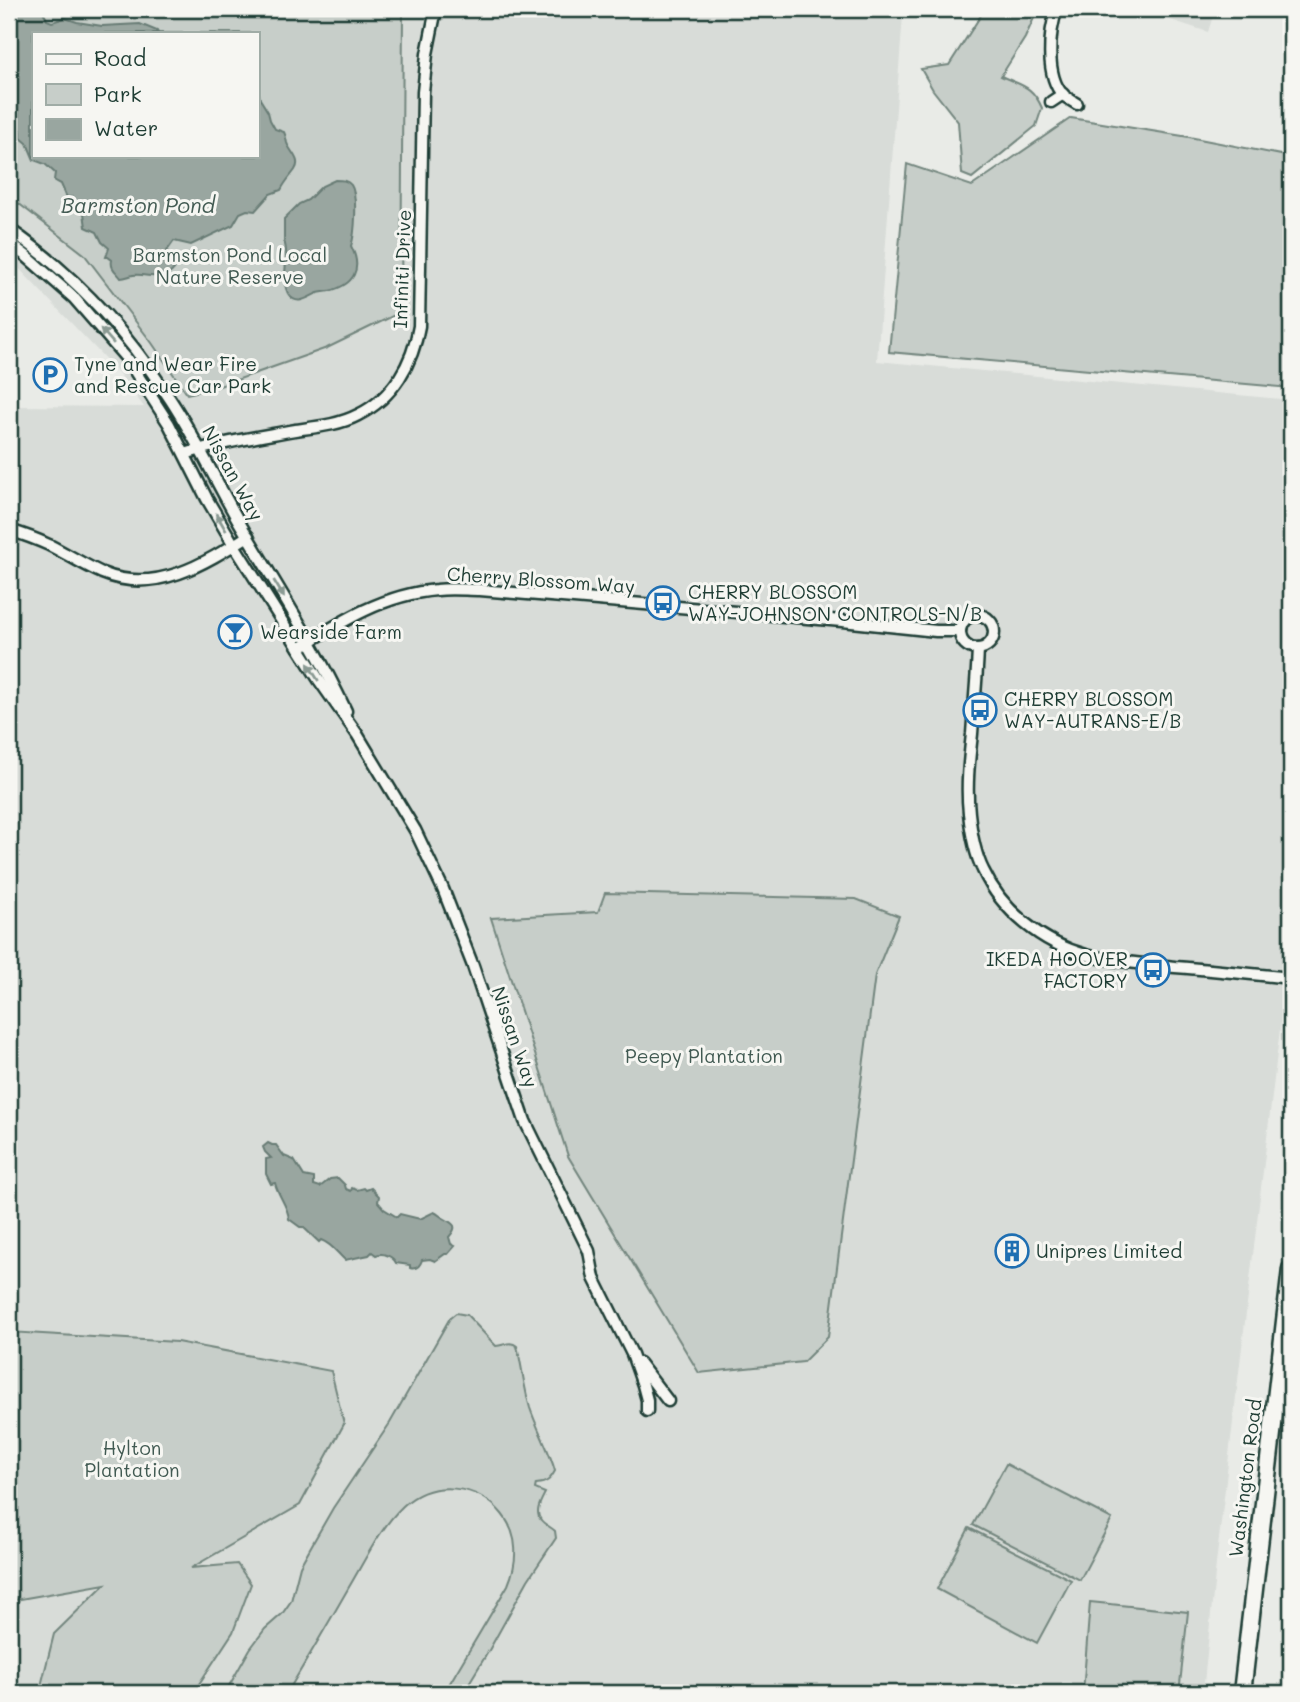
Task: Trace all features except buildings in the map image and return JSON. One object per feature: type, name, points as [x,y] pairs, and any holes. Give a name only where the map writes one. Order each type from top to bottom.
[{"type":"main road","name":"Washington Road","points":[[1241,1693],[1291,1269]]},
{"type":"street","name":"Infiniti Drive","points":[[184,454],[220,443],[347,420],[378,401],[398,381],[405,369],[412,355],[419,326],[423,92],[426,54],[436,9]]},
{"type":"street","points":[[1056,9],[1050,44],[1053,75],[1063,94],[1077,104]]},
{"type":"street","points":[[1051,102],[1063,94]]},
{"type":"street","name":"Nissan Way","points":[[9,229],[59,269],[93,302],[134,348],[166,391],[328,672],[357,734]]},
{"type":"street","name":"Nissan Way","points":[[9,243],[74,298],[127,359],[169,424],[234,545],[319,680],[357,734],[415,830],[443,888],[473,966],[525,1121],[589,1251],[594,1278],[632,1354]]},
{"type":"street","points":[[9,530],[48,544],[112,577],[144,581],[179,574],[248,536]]},
{"type":"street","name":"Cherry Blossom Way","points":[[299,648],[369,607],[389,599],[422,591],[456,589],[936,631],[960,631],[968,617],[979,615],[989,619],[994,628],[993,638],[987,646],[978,649],[968,810],[981,867],[1007,906],[1041,935],[1085,955],[1127,962],[1291,978]]},
{"type":"street","points":[[960,631],[967,646],[978,649]]},
{"type":"street","points":[[632,1354],[668,1401]]},
{"type":"street","points":[[632,1354],[645,1393],[647,1412]]},
{"type":"shaded area","points":[[9,9],[804,9],[903,15],[877,361],[1291,400],[1291,937],[1203,1693],[9,1693],[9,406],[144,407],[118,372],[9,258]]},
{"type":"shaded area","points":[[1137,9],[1215,9],[1208,32]]},
{"type":"green space","name":"Barmston Pond Local Nature Reserve","points":[[9,9],[403,9],[401,312],[327,348],[214,388],[187,394],[84,254],[9,196]]},
{"type":"green space","points":[[985,9],[1038,9],[1025,38],[1001,76],[1030,90],[1042,108],[1036,126],[972,178],[962,174],[958,122],[933,90],[921,69],[949,65]]},
{"type":"green space","points":[[1071,118],[1291,157],[1291,388],[889,352],[907,164],[972,186]]},
{"type":"green space","name":"Peepy Plantation","points":[[605,893],[856,899],[899,916],[875,975],[828,1337],[803,1362],[699,1373],[568,1156],[491,918],[598,912]]},
{"type":"green space","points":[[456,1313],[467,1315],[496,1346],[509,1343],[517,1346],[530,1408],[555,1471],[548,1480],[536,1484],[535,1489],[545,1493],[538,1514],[543,1522],[555,1531],[556,1538],[528,1580],[488,1652],[463,1693],[444,1693],[508,1585],[514,1567],[515,1548],[508,1522],[492,1504],[468,1491],[441,1489],[415,1497],[387,1524],[287,1693],[225,1693],[250,1649],[291,1601],[300,1566],[314,1541],[390,1423],[450,1318]]},
{"type":"green space","name":"Hylton Plantation","points":[[9,1332],[177,1342],[331,1371],[344,1424],[300,1505],[191,1568],[237,1564],[251,1584],[233,1632],[193,1693],[42,1693],[41,1686],[54,1634],[105,1584],[9,1601]]},
{"type":"green space","points":[[1006,1464],[1112,1519],[1080,1580],[973,1525]]},
{"type":"green space","points":[[969,1528],[1071,1580],[1037,1643],[937,1589]]},
{"type":"green space","points":[[1090,1602],[1188,1612],[1179,1693],[1083,1693]]},
{"type":"water","name":"Barmston Pond","points":[[9,9],[42,9],[47,20],[52,22],[65,18],[102,26],[140,24],[157,31],[32,32],[32,155],[27,143],[21,138],[21,132],[9,109]]},
{"type":"water","name":"Barmston Pond","points":[[259,93],[275,129],[284,132],[297,166],[281,190],[270,194],[255,211],[240,213],[233,225],[191,245],[174,241],[167,251],[176,266],[168,275],[133,275],[121,278],[113,268],[112,260],[106,257],[109,248],[97,232],[86,227],[84,213],[75,210],[72,197],[67,198],[61,184],[54,180],[55,173],[45,164],[33,158],[259,158]]},
{"type":"water","points":[[335,180],[348,182],[355,197],[351,246],[355,254],[356,269],[345,285],[304,300],[296,300],[289,295],[285,283],[284,219],[322,186]]},
{"type":"water","points":[[268,1143],[276,1145],[284,1156],[294,1160],[304,1176],[314,1178],[314,1185],[320,1187],[330,1179],[338,1178],[346,1189],[351,1191],[352,1188],[371,1188],[379,1196],[378,1202],[384,1209],[397,1217],[400,1214],[420,1219],[436,1213],[454,1226],[449,1237],[451,1244],[455,1246],[448,1254],[435,1261],[422,1260],[415,1268],[372,1252],[345,1260],[328,1244],[321,1240],[319,1242],[303,1227],[289,1219],[275,1183],[271,1184],[266,1174],[266,1159],[271,1158],[263,1147]]},
{"type":"place","name":"Tyne and Wear Fire and Rescue Car Park","points":[[50,375]]},
{"type":"place","name":"CHERRY BLOSSOM WAY-JOHNSON CONTROLS-N/B","points":[[663,603]]},
{"type":"place","name":"Wearside Farm","points":[[235,632]]},
{"type":"place","name":"CHERRY BLOSSOM WAY-AUTRANS-E/B","points":[[980,710]]},
{"type":"place","name":"IKEDA HOOVER FACTORY","points":[[1153,970]]},
{"type":"place","name":"Unipres Limited","points":[[1012,1251]]}]
